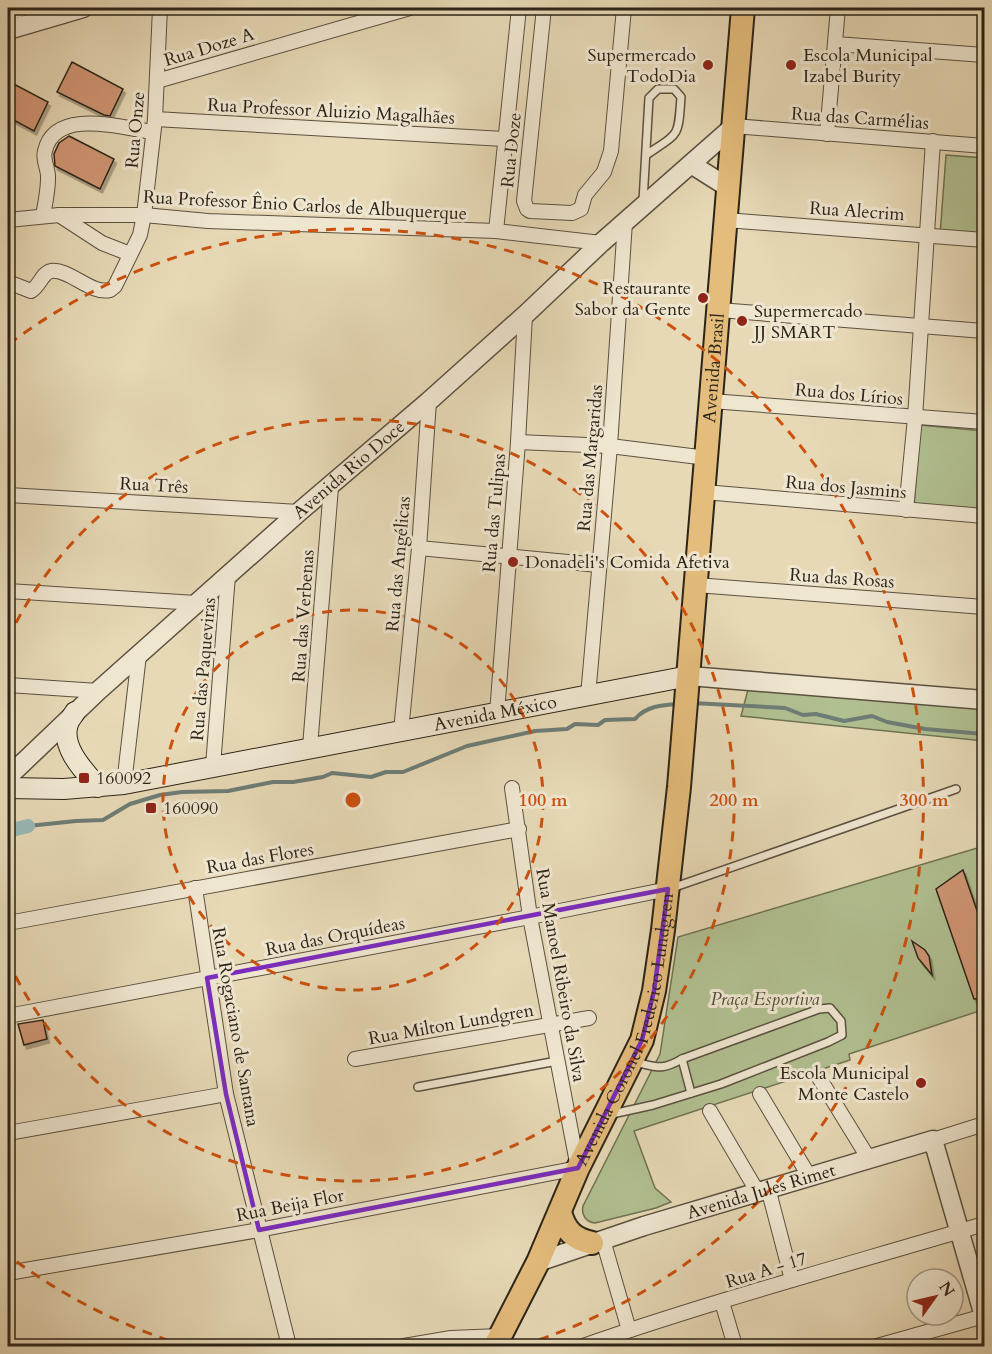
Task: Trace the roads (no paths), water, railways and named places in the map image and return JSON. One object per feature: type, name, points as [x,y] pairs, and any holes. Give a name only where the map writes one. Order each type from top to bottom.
[{"type":"main road","name":"Avenida Brasil","points":[[688,685],[743,8]]},
{"type":"main road","name":"Avenida México","points":[[8,788],[98,787],[588,696],[688,685]]},
{"type":"main road","name":"Avenida Coronel Frederico Lundgren","points":[[497,1341],[538,1262],[578,1168],[607,1115],[642,1040],[654,991],[668,889],[688,685]]},
{"type":"main road","points":[[75,712],[68,725],[67,734],[70,747],[79,766],[98,787]]},
{"type":"main road","points":[[560,1212],[563,1224],[570,1234],[580,1241],[598,1242]]},
{"type":"street","points":[[8,11],[20,8]]},
{"type":"street","points":[[8,30],[83,8]]},
{"type":"street","name":"Rua Onze","points":[[8,282],[31,291],[35,290],[45,275],[51,271],[59,272],[101,291],[111,290],[115,286],[140,235],[144,215],[154,126],[160,8]]},
{"type":"street","name":"Rua Doze A","points":[[157,81],[410,8]]},
{"type":"street","name":"Rua Doze","points":[[496,231],[519,8]]},
{"type":"street","name":"Rua Doze","points":[[544,8],[524,201],[530,211],[572,213],[582,209],[585,195],[604,172],[611,151],[624,8]]},
{"type":"street","points":[[827,134],[838,8]]},
{"type":"street","points":[[836,44],[984,55]]},
{"type":"street","name":"Rua Professor Aluizio Magalhães","points":[[43,216],[48,179],[44,152],[51,137],[58,130],[83,123],[504,139]]},
{"type":"street","name":"Rua das Carmélias","points":[[734,126],[984,146]]},
{"type":"street","name":"Avenida Rio Doce","points":[[8,777],[75,712],[196,603],[429,401],[642,206],[734,126]]},
{"type":"street","points":[[906,510],[915,418],[933,141]]},
{"type":"street","points":[[691,164],[729,188]]},
{"type":"street","points":[[59,215],[102,243],[130,254]]},
{"type":"street","name":"Rua Professor Ênio Carlos de Albuquerque","points":[[8,220],[59,215],[144,215],[208,221],[496,231],[601,243]]},
{"type":"street","name":"Rua Alecrim","points":[[726,220],[984,240]]},
{"type":"street","name":"Rua das Margaridas","points":[[588,696],[610,446],[625,222]]},
{"type":"street","points":[[719,310],[984,331]]},
{"type":"street","name":"Rua das Tulipas","points":[[496,713],[518,442],[525,315]]},
{"type":"street","name":"Rua das Angélicas","points":[[401,731],[419,548],[429,401]]},
{"type":"street","name":"Rua dos Lírios","points":[[711,401],[984,422]]},
{"type":"street","points":[[518,442],[610,446],[707,458]]},
{"type":"street","name":"Rua das Verbenas","points":[[310,747],[331,487]]},
{"type":"street","name":"Rua dos Jasmins","points":[[704,492],[984,516]]},
{"type":"street","name":"Rua Três","points":[[8,495],[299,512]]},
{"type":"street","points":[[419,548],[508,555],[599,566]]},
{"type":"street","name":"Rua das Paqueviras","points":[[213,766],[228,575]]},
{"type":"street","name":"Rua das Rosas","points":[[696,585],[984,608]]},
{"type":"street","points":[[8,591],[196,603]]},
{"type":"street","points":[[124,783],[139,655]]},
{"type":"street","points":[[8,685],[98,691]]},
{"type":"street","name":"Avenida México","points":[[688,685],[984,700]]},
{"type":"street","name":"Rua Manoel Ribeiro da Silva","points":[[512,788],[530,917],[578,1168]]},
{"type":"street","name":"Rua das Flores","points":[[8,923],[519,829]]},
{"type":"street","name":"Rua Rogaciano de Santana","points":[[195,888],[225,1094],[289,1347]]},
{"type":"street","name":"Rua das Orquídeas","points":[[8,1016],[668,889]]},
{"type":"street","name":"Rua Milton Lundgren","points":[[355,1059],[589,1018]]},
{"type":"street","points":[[818,1077],[869,1159]]},
{"type":"street","points":[[8,1133],[225,1094]]},
{"type":"street","points":[[760,1094],[809,1176]]},
{"type":"street","points":[[710,1111],[762,1190],[792,1280]]},
{"type":"street","name":"Avenida Jules Rimet","points":[[538,1262],[644,1226],[984,1124]]},
{"type":"street","points":[[877,1347],[984,1316],[933,1140]]},
{"type":"street","name":"Rua Beija Flor","points":[[8,1273],[259,1230],[578,1168]]},
{"type":"street","name":"Rua A - 17","points":[[583,1347],[629,1330],[792,1280],[984,1224]]},
{"type":"street","points":[[598,1242],[629,1330]]},
{"type":"street","points":[[722,1302],[735,1347]]},
{"type":"street","points":[[412,1346],[451,1338],[497,1341]]},
{"type":"lane","points":[[642,206],[649,98],[658,89],[674,89],[681,97],[679,128],[670,138],[646,154]]},
{"type":"lane","points":[[668,889],[956,789]]},
{"type":"lane","points":[[607,1115],[653,1105],[721,1084],[842,1035],[841,1021],[830,1008],[819,1009],[682,1059],[669,1066],[661,1068],[632,1062]]},
{"type":"lane","points":[[682,1059],[692,1093]]},
{"type":"lane","points":[[418,1087],[557,1061]]},
{"type":"waterway","points":[[692,703],[785,708],[803,715],[816,714],[844,721],[872,716],[887,722],[925,729],[984,734]]},
{"type":"waterway","points":[[28,826],[103,820],[130,804],[160,795],[228,791],[273,782],[293,782],[323,777],[332,773],[371,777],[386,772],[403,772],[467,746],[535,731],[567,729],[575,724],[598,725],[605,720],[635,719],[649,709],[679,704]]},
{"type":"waterway","points":[[8,831],[28,826]]},
{"type":"place","name":"Supermercado TodoDia","points":[[708,65]]},
{"type":"place","name":"Escola Municipal Izabel Burity","points":[[791,65]]},
{"type":"place","name":"Restaurante Sabor da Gente","points":[[703,298]]},
{"type":"place","name":"Supermercado JJ SMART","points":[[742,321]]},
{"type":"place","name":"Donadeli's Comida Afetiva","points":[[513,562]]},
{"type":"place","name":"160092","points":[[84,778]]},
{"type":"place","name":"160090","points":[[151,808]]},
{"type":"place","name":"Escola Municipal Monte Castelo","points":[[921,1083]]},
{"type":"park label","name":"Praça Esportiva","points":[[765,999]]}]
